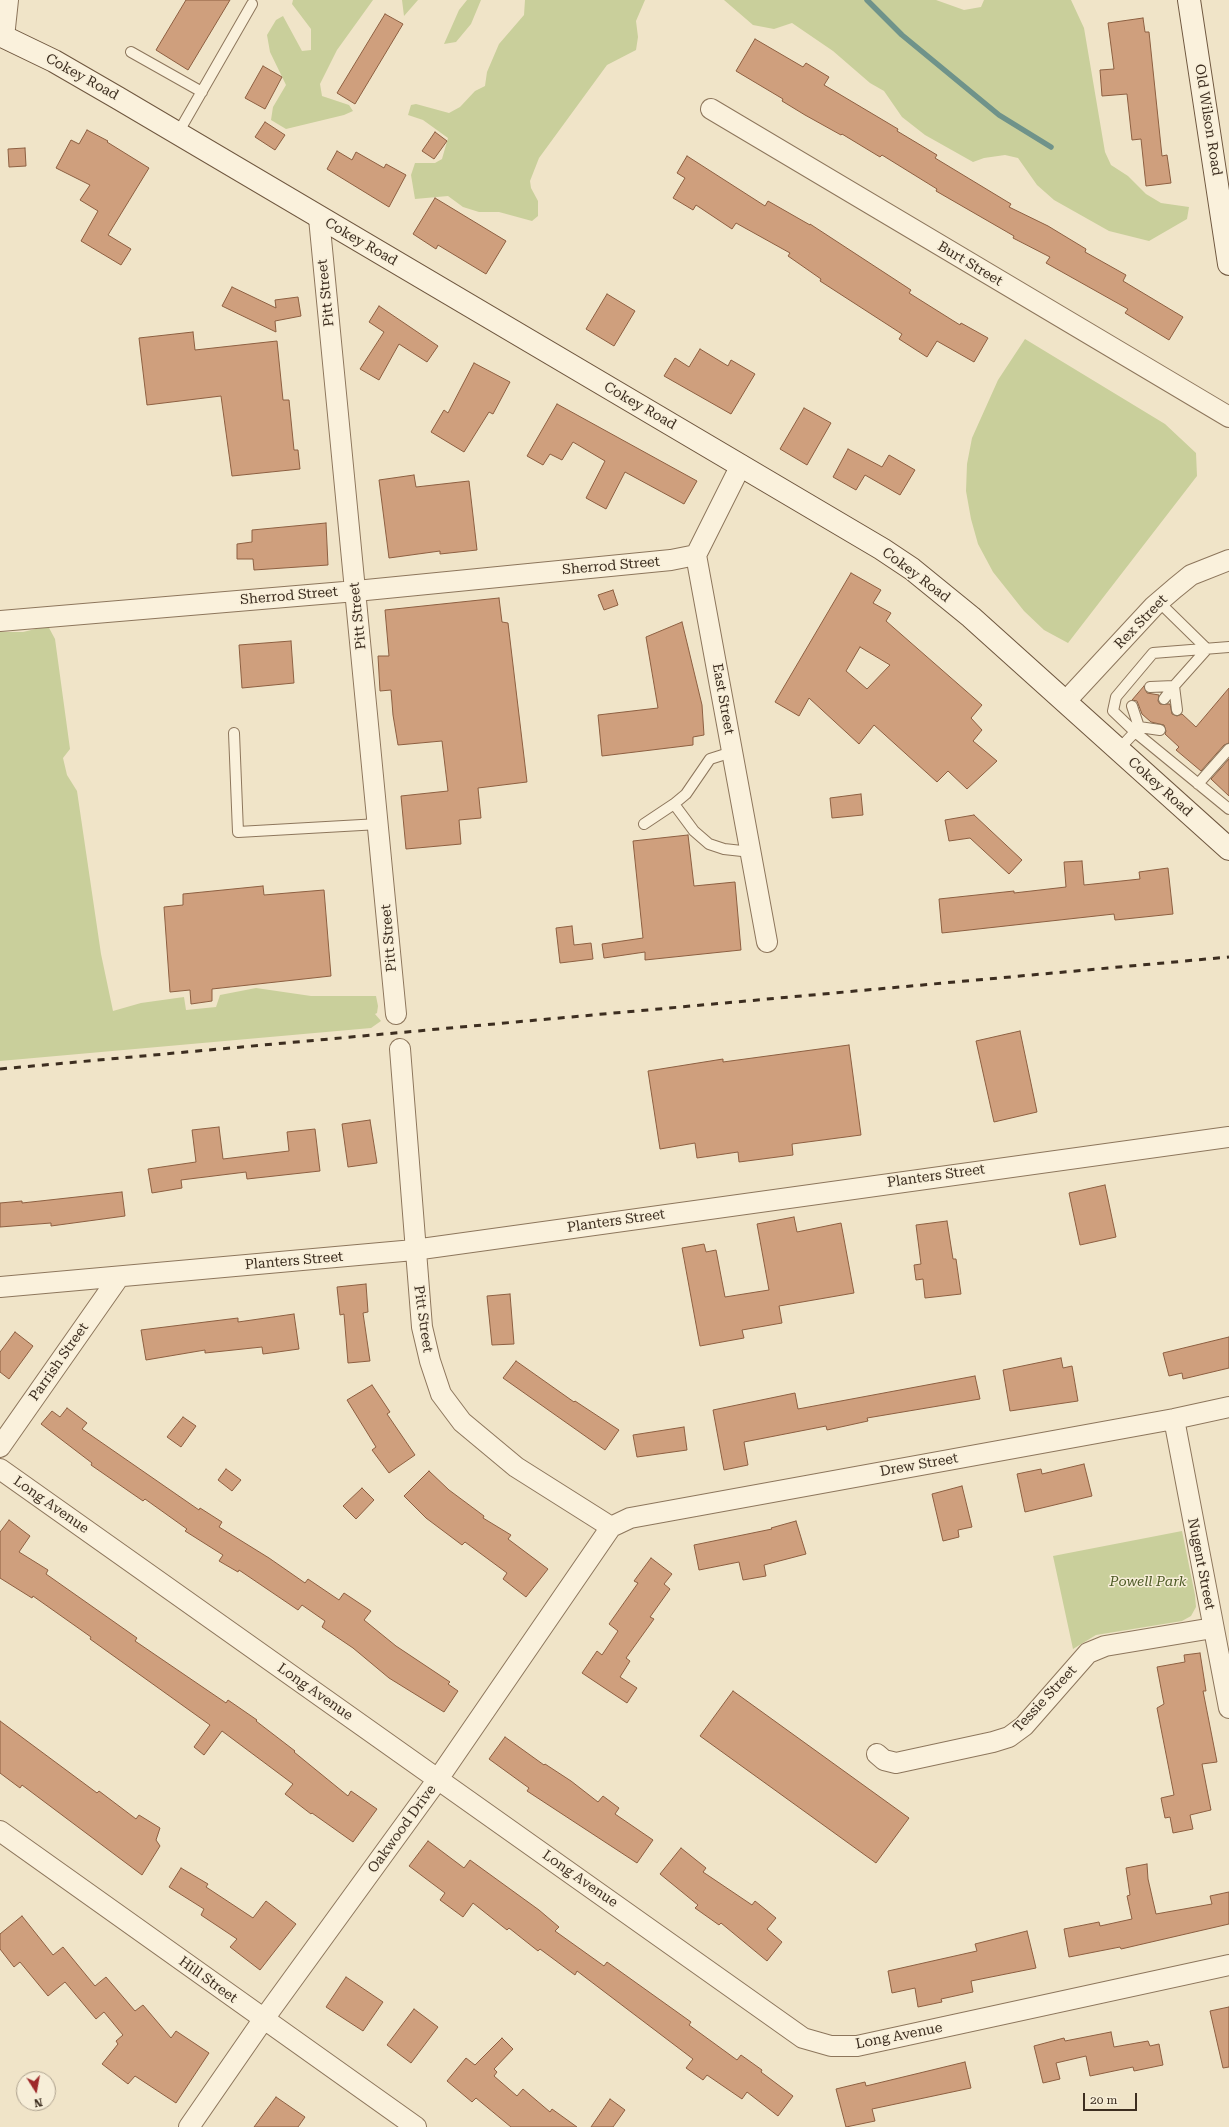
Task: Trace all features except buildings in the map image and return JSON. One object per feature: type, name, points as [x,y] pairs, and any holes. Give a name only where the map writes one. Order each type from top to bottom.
[{"type":"street","points":[[2,36],[8,0]]},
{"type":"street","name":"Old Wilson Road","points":[[1189,0],[1227,231],[1229,264]]},
{"type":"street","name":"Cokey Road","points":[[2,36],[54,61],[178,133],[319,218],[882,549],[912,569],[1018,658],[1229,849]]},
{"type":"street","name":"Burt Street","points":[[711,109],[1229,417]]},
{"type":"street","name":"Pitt Street","points":[[319,218],[379,824],[396,1014]]},
{"type":"street","points":[[696,555],[741,465]]},
{"type":"street","name":"Sherrod Street","points":[[0,620],[356,591],[672,560],[696,555]]},
{"type":"street","name":"East Street","points":[[696,555],[767,942]]},
{"type":"street","name":"Rex Street","points":[[1065,702],[1159,602],[1191,575],[1229,560]]},
{"type":"street","name":"Pitt Street","points":[[400,1049],[414,1250],[422,1327],[430,1361],[441,1394],[462,1422],[516,1467],[612,1527]]},
{"type":"street","name":"Planters Street","points":[[0,1287],[414,1250],[1229,1137]]},
{"type":"street","name":"Parrish Street","points":[[0,1447],[119,1276]]},
{"type":"street","name":"Drew Street","points":[[612,1527],[630,1518],[1174,1419],[1229,1407]]},
{"type":"street","name":"Nugent Street","points":[[1174,1419],[1229,1708]]},
{"type":"street","name":"Long Avenue","points":[[0,1469],[804,2038],[831,2046],[857,2046],[1229,1965]]},
{"type":"street","name":"Oakwood Drive","points":[[189,2127],[263,2020],[438,1779],[612,1527]]},
{"type":"street","name":"Tessie Street","points":[[877,1754],[884,1760],[896,1763],[993,1742],[1009,1737],[1024,1726],[1088,1653],[1105,1646],[1213,1628]]},
{"type":"street","name":"Hill Street","points":[[0,1831],[263,2020],[416,2127]]},
{"type":"lane","points":[[178,133],[252,4]]},
{"type":"lane","points":[[131,52],[202,92]]},
{"type":"lane","points":[[1159,602],[1207,649]]},
{"type":"lane","points":[[1229,647],[1153,653],[1116,696],[1113,711],[1229,809]]},
{"type":"lane","points":[[1164,699],[1207,649]]},
{"type":"lane","points":[[1150,687],[1174,686]]},
{"type":"lane","points":[[1174,686],[1177,710]]},
{"type":"lane","points":[[1132,706],[1137,730]]},
{"type":"lane","points":[[1118,750],[1146,719]]},
{"type":"lane","points":[[1137,730],[1160,730]]},
{"type":"lane","points":[[234,733],[238,832],[379,824]]},
{"type":"lane","points":[[1198,784],[1229,749]]},
{"type":"lane","points":[[644,824],[686,794],[710,759],[732,752]]},
{"type":"lane","points":[[674,804],[694,831],[709,844],[724,849],[751,852]]},
{"type":"green space","points":[[293,0],[373,0],[337,50],[320,84],[322,96],[349,105],[353,111],[344,115],[286,129],[271,120],[273,107],[286,85],[270,52],[267,35],[276,20],[283,16],[302,51],[311,50],[311,29],[292,4]]},
{"type":"green space","points":[[402,0],[418,0],[404,16]]},
{"type":"green space","points":[[467,0],[481,0],[471,24],[456,42],[444,44],[459,10]]},
{"type":"green space","points":[[525,0],[645,0],[636,21],[638,37],[636,50],[607,65],[539,158],[530,181],[531,188],[538,201],[538,216],[532,221],[499,212],[479,212],[463,207],[448,196],[415,199],[411,175],[415,163],[435,163],[442,159],[448,138],[423,120],[408,115],[411,105],[416,104],[449,113],[460,107],[475,91],[485,86],[487,72],[499,44],[524,15]]},
{"type":"green space","points":[[724,0],[936,0],[964,10],[981,7],[984,0],[1071,0],[1084,28],[1105,152],[1111,165],[1128,176],[1146,194],[1161,203],[1189,207],[1187,219],[1149,241],[1109,231],[1054,200],[1037,185],[1018,158],[1005,155],[984,158],[973,162],[925,135],[902,117],[884,91],[870,83],[833,51],[792,23],[774,29],[753,25]]},
{"type":"green space","points":[[1025,339],[1165,424],[1196,453],[1197,476],[1068,643],[1044,630],[1024,611],[993,572],[978,544],[971,519],[966,491],[967,464],[972,438],[998,380]]},
{"type":"green space","points":[[48,626],[55,639],[70,749],[63,758],[67,775],[77,791],[101,954],[113,1011],[141,1003],[184,997],[186,1010],[216,1007],[220,995],[256,988],[311,996],[376,996],[378,1006],[377,1013],[375,1014],[381,1021],[371,1028],[0,1061],[0,632],[23,632]]},
{"type":"green space","name":"Powell Park","points":[[1182,1531],[1195,1595],[1196,1607],[1191,1616],[1182,1621],[1096,1635],[1073,1649],[1053,1556]]},
{"type":"waterway","points":[[867,0],[902,35],[999,115],[1051,147]]},
{"type":"railway","points":[[0,1069],[1229,957]]}]
